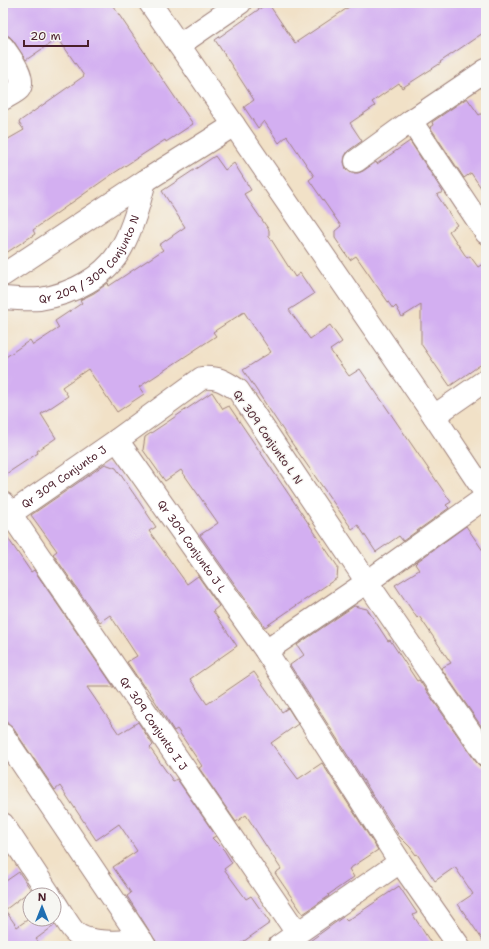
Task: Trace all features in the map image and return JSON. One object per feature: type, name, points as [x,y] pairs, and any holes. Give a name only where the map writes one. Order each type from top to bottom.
[{"type":"street","points":[[150,3],[434,416],[486,495],[367,582],[266,651]]},
{"type":"street","points":[[179,45],[240,3]]},
{"type":"street","points":[[3,47],[14,63],[21,80],[20,87],[10,95]]},
{"type":"street","points":[[356,161],[411,121],[486,70]]},
{"type":"street","points":[[411,121],[485,230]]},
{"type":"street","name":"Qr 209 / 309 Conjunto N","points":[[3,275],[145,181],[234,125]]},
{"type":"street","name":"Qr 209 / 309 Conjunto N","points":[[3,298],[38,299],[62,294],[97,276],[107,267],[121,248],[133,222],[145,181]]},
{"type":"street","name":"Qr 309 Conjunto L N","points":[[117,440],[202,378],[215,378],[226,382],[238,390],[367,582],[486,755]]},
{"type":"street","points":[[434,416],[486,380]]},
{"type":"street","name":"Qr 309 Conjunto J","points":[[5,512],[117,440]]},
{"type":"street","name":"Qr 309 Conjunto J L","points":[[117,440],[266,651],[400,862],[459,946]]},
{"type":"street","name":"Qr 309 Conjunto I J","points":[[5,512],[298,933]]},
{"type":"street","points":[[3,734],[143,943]]},
{"type":"street","points":[[3,824],[45,887]]},
{"type":"street","points":[[279,946],[400,862]]},
{"type":"street","points":[[62,913],[74,931],[81,936],[98,941],[143,943]]},
{"type":"building","points":[[3,3],[111,3],[193,124],[166,142],[165,140],[111,175],[33,230],[35,234],[3,255],[3,142],[24,130],[19,123],[20,121],[84,76],[58,38],[26,60],[13,40],[9,36],[3,35]]},
{"type":"building","points":[[268,3],[295,43],[355,3],[486,3],[486,31],[440,62],[441,63],[402,88],[399,83],[372,102],[375,106],[350,123],[362,141],[348,151],[344,162],[346,169],[351,173],[358,173],[376,162],[377,164],[410,141],[443,192],[437,195],[457,225],[449,231],[467,258],[470,256],[478,267],[486,262],[486,361],[450,386],[421,344],[421,305],[402,317],[396,306],[393,309],[356,256],[350,260],[335,238],[335,231],[341,226],[309,180],[314,176],[287,136],[279,143],[264,121],[258,128],[244,107],[254,100],[215,40]]},
{"type":"building","points":[[467,98],[479,115],[486,111],[486,195],[471,173],[464,178],[430,127],[433,125],[432,122]]},
{"type":"building","points":[[215,156],[225,170],[234,163],[251,190],[244,194],[269,230],[269,236],[295,277],[300,273],[314,294],[289,310],[310,339],[330,325],[342,342],[330,350],[349,376],[360,369],[451,502],[446,505],[449,508],[403,541],[399,536],[376,552],[358,525],[352,529],[291,442],[243,370],[271,352],[244,312],[213,332],[216,336],[139,387],[144,394],[117,412],[88,369],[62,387],[68,396],[41,414],[56,438],[37,451],[38,453],[3,476],[3,359],[30,340],[33,345],[59,328],[55,321],[82,303],[80,300],[94,293],[108,283],[109,286],[163,250],[159,245],[185,227],[162,191]]},
{"type":"building","points":[[212,392],[223,409],[229,406],[338,567],[337,578],[265,627],[200,535],[218,523],[181,470],[165,481],[143,450],[145,437]]},
{"type":"building","points":[[105,464],[116,468],[138,500],[156,527],[149,531],[187,584],[198,576],[219,606],[213,611],[237,646],[190,679],[207,704],[254,672],[282,712],[288,708],[298,724],[271,743],[298,779],[322,763],[378,850],[349,869],[354,877],[303,914],[275,873],[281,869],[246,815],[236,822],[199,768],[202,766],[177,729],[174,731],[146,687],[144,687],[127,662],[137,656],[110,615],[100,622],[53,554],[57,551],[31,515]]},
{"type":"building","points":[[466,526],[486,555],[486,733],[441,668],[451,663],[419,616],[417,618],[395,585],[419,570],[415,564],[418,561]]},
{"type":"building","points":[[3,531],[31,572],[34,570],[114,687],[87,687],[119,734],[138,722],[153,745],[150,748],[173,781],[177,779],[216,836],[212,838],[224,850],[232,863],[224,869],[246,899],[251,896],[270,923],[237,946],[159,946],[127,896],[131,893],[113,867],[137,851],[119,824],[96,840],[60,786],[55,790],[13,728],[8,724],[3,715]]},
{"type":"building","points":[[354,606],[367,609],[388,641],[390,640],[417,681],[419,680],[476,762],[480,766],[486,767],[486,945],[458,904],[473,894],[455,867],[435,881],[417,854],[416,855],[399,836],[290,665],[304,655],[297,645]]},
{"type":"building","points":[[19,872],[29,887],[22,887],[22,897],[5,910],[17,927],[22,924],[22,927],[52,927],[36,939],[41,946],[3,946],[3,883]]},
{"type":"building","points":[[399,886],[417,913],[413,915],[433,946],[303,946],[343,917],[347,921]]}]
